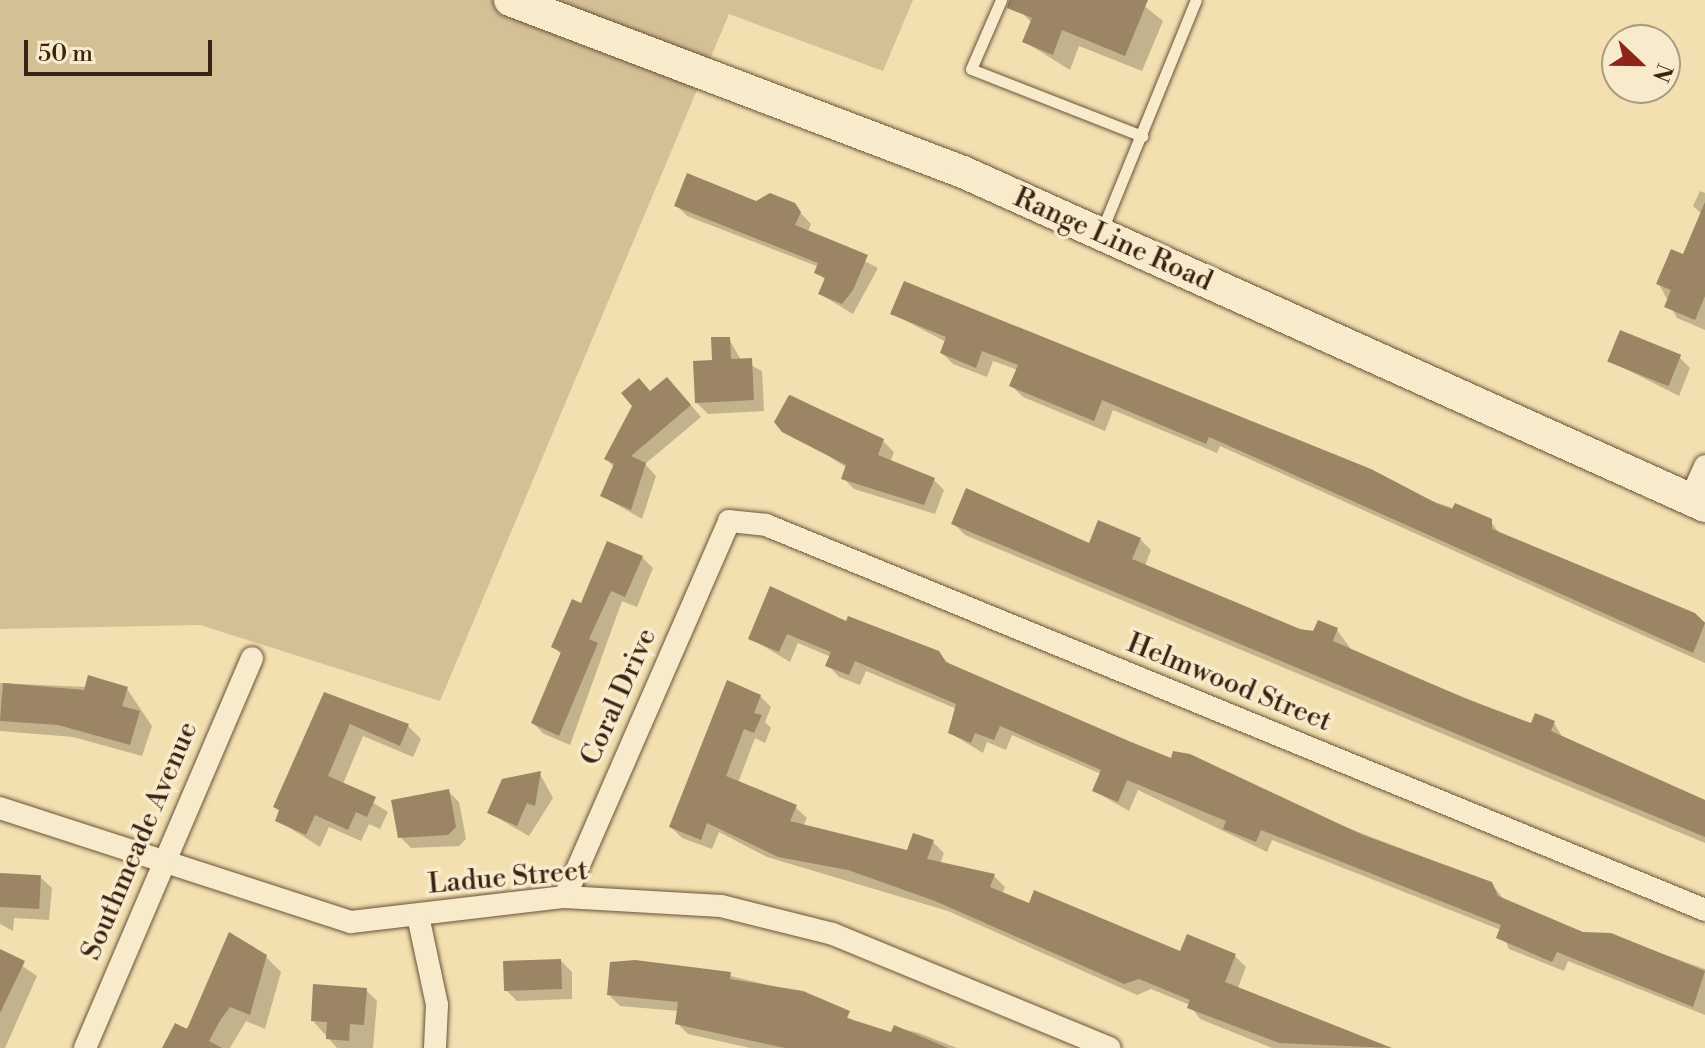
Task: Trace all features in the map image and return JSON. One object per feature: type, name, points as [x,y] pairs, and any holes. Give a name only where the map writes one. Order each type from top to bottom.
[{"type":"main road","name":"Range Line Road","points":[[510,0],[963,172],[1698,503]]},
{"type":"street","points":[[1698,503],[1705,466]]},
{"type":"street","name":"Coral Drive","points":[[565,897],[729,521]]},
{"type":"street","name":"Helmwood Street","points":[[729,521],[766,525],[1705,910]]},
{"type":"street","name":"Southmeade Avenue","points":[[85,1048],[252,658]]},
{"type":"street","name":"Ladue Street","points":[[0,808],[351,922],[565,897],[721,906],[833,934],[1109,1048]]},
{"type":"street","points":[[418,916],[437,1005],[435,1048]]},
{"type":"lane","points":[[1001,0],[971,69],[1142,136]]},
{"type":"lane","points":[[1100,234],[1196,0]]},
{"type":"shaded area","points":[[0,0],[913,0],[883,71],[729,14],[440,701],[200,625],[0,629]]},
{"type":"building","points":[[1009,0],[1148,0],[1125,56],[1062,30],[1053,55],[1022,42],[1032,18],[1007,8]]},
{"type":"building","points":[[687,173],[756,201],[770,193],[795,203],[801,212],[795,225],[868,255],[853,290],[842,304],[818,294],[825,278],[814,273],[818,263],[674,206]]},
{"type":"building","points":[[1705,202],[1705,296],[1695,320],[1664,307],[1671,290],[1656,284],[1671,249],[1683,254]]},
{"type":"building","points":[[904,281],[1371,469],[1438,504],[1452,509],[1455,503],[1492,519],[1492,529],[1695,613],[1705,623],[1693,653],[1209,437],[1206,444],[1102,400],[1094,421],[1009,386],[1018,365],[982,351],[976,368],[940,353],[946,337],[890,314]]},
{"type":"building","points":[[1620,330],[1681,355],[1668,386],[1607,362]]},
{"type":"building","points":[[711,337],[730,337],[731,359],[752,358],[754,400],[695,403],[693,361],[712,360]]},
{"type":"building","points":[[667,377],[691,405],[631,456],[646,463],[631,510],[600,496],[614,464],[604,459],[632,406],[621,393],[639,378],[650,391]]},
{"type":"building","points":[[789,395],[884,439],[878,455],[935,478],[924,505],[841,479],[846,465],[782,432],[774,422]]},
{"type":"building","points":[[966,488],[1089,543],[1098,520],[1141,538],[1132,559],[1300,629],[1313,631],[1318,620],[1338,628],[1333,641],[1464,698],[1531,723],[1535,713],[1555,721],[1551,731],[1705,800],[1705,837],[951,524]]},
{"type":"building","points":[[607,541],[643,556],[625,597],[611,591],[589,639],[598,643],[559,736],[531,723],[561,652],[551,647],[572,599],[581,603]]},
{"type":"building","points":[[770,586],[846,621],[848,616],[939,651],[946,662],[1131,742],[1171,758],[1173,751],[1190,754],[1363,835],[1492,882],[1498,896],[1583,932],[1611,933],[1705,971],[1693,1007],[1557,952],[1552,962],[1496,938],[1501,925],[1261,830],[1256,842],[1223,829],[1226,821],[1127,780],[1118,802],[1092,791],[1101,770],[1000,726],[994,740],[975,733],[971,743],[948,733],[956,704],[855,661],[849,675],[825,666],[831,652],[787,634],[779,652],[748,639]]},
{"type":"building","points":[[88,675],[128,687],[122,706],[140,711],[130,745],[58,725],[0,721],[3,683],[84,690]]},
{"type":"building","points":[[727,680],[761,695],[754,713],[762,715],[754,733],[744,729],[726,776],[797,805],[790,821],[907,850],[913,833],[934,840],[927,859],[995,874],[990,887],[1029,903],[1034,890],[1180,951],[1187,934],[1236,954],[1225,982],[1392,1048],[1279,1043],[1187,1008],[1190,1000],[1139,979],[1124,984],[935,901],[848,870],[778,857],[707,823],[701,840],[669,827]]},
{"type":"building","points":[[324,692],[409,724],[400,746],[350,724],[328,776],[376,797],[367,817],[356,812],[348,830],[315,815],[306,835],[275,821],[279,810],[273,807]]},
{"type":"building","points":[[541,771],[535,806],[527,803],[517,826],[487,813],[502,779]]},
{"type":"building","points":[[449,789],[456,827],[448,835],[398,838],[391,800]]},
{"type":"building","points":[[0,873],[41,875],[39,909],[0,907]]},
{"type":"building","points":[[229,932],[267,955],[250,1015],[230,1007],[209,1041],[222,1048],[162,1048],[175,1023],[187,1029]]},
{"type":"building","points":[[0,949],[25,961],[0,1013]]},
{"type":"building","points":[[561,959],[562,989],[504,991],[503,961]]},
{"type":"building","points":[[635,960],[731,972],[730,979],[803,991],[850,1011],[847,1018],[891,1032],[894,1025],[948,1048],[785,1048],[675,1024],[678,1002],[607,995],[610,962]]},
{"type":"building","points":[[313,984],[367,988],[364,1025],[350,1024],[349,1041],[326,1039],[327,1022],[311,1021]]}]
